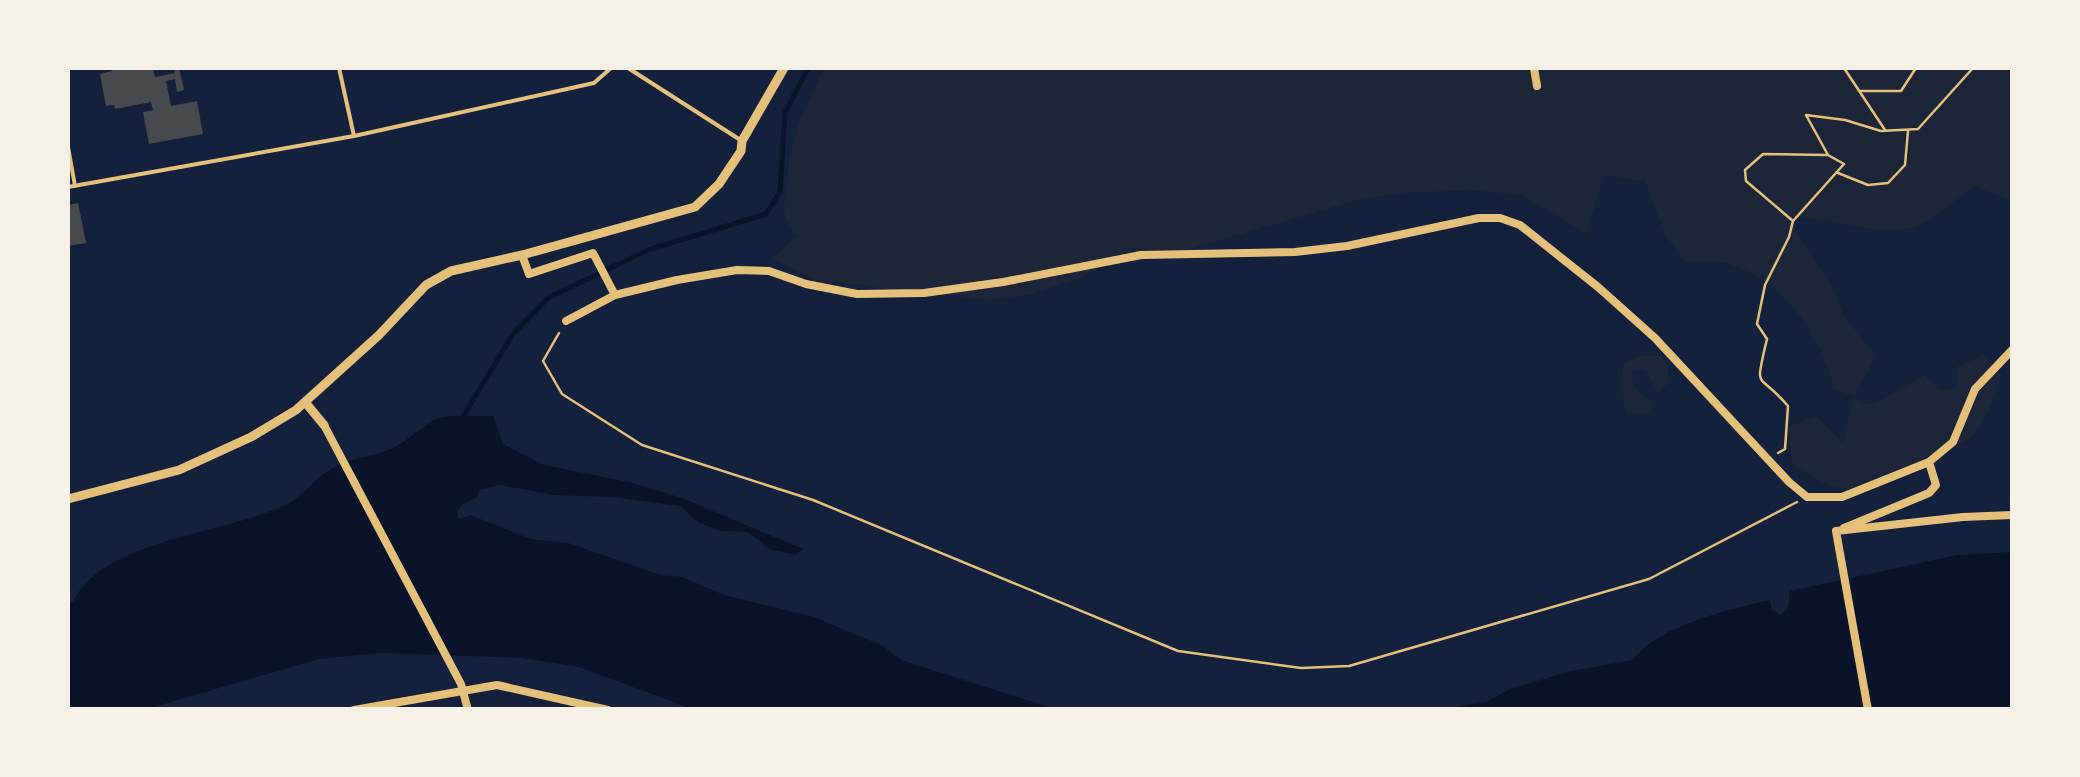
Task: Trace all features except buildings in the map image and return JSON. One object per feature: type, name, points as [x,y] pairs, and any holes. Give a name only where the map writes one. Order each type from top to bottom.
[{"type":"street","points":[[68,499],[165,474],[251,437],[305,402],[426,284],[451,271],[695,207],[719,184],[784,68]]},
{"type":"street","points":[[1534,68],[1537,86]]},
{"type":"street","points":[[566,321],[615,295],[737,270],[769,272],[857,294],[924,293],[1140,255],[1295,252],[1347,246],[1479,218],[1500,218],[1520,225],[1640,325],[1808,497],[1842,497],[1929,462],[1954,442],[1975,389],[2012,350]]},
{"type":"street","points":[[522,255],[530,274],[593,253],[615,295]]},
{"type":"street","points":[[305,402],[324,425],[462,688],[468,710]]},
{"type":"street","points":[[1836,535],[1929,494],[1936,484],[1929,462]]},
{"type":"street","points":[[1836,535],[1963,517],[2012,515]]},
{"type":"street","points":[[1836,535],[1868,710]]},
{"type":"street","points":[[354,710],[496,685],[608,710]]},
{"type":"lane","points":[[339,68],[354,136]]},
{"type":"lane","points":[[68,187],[354,136],[594,83],[611,68]]},
{"type":"lane","points":[[628,68],[742,141]]},
{"type":"lane","points":[[68,147],[75,186]]},
{"type":"path","points":[[1844,68],[1886,131]]},
{"type":"path","points":[[1858,91],[1900,91],[1916,68]]},
{"type":"path","points":[[1828,155],[1807,120],[1808,114],[1886,131],[1908,130],[1925,123],[1973,68]]},
{"type":"path","points":[[1836,173],[1868,185],[1888,183],[1904,166],[1908,130]]},
{"type":"path","points":[[1768,459],[1785,449],[1788,406],[1760,380],[1767,338],[1757,324],[1768,277],[1793,221],[1844,162],[1828,155],[1764,154],[1746,170],[1746,181],[1793,221]]},
{"type":"path","points":[[566,321],[543,361],[562,394],[642,445],[813,500],[1178,652],[1250,664],[1349,666],[1649,579],[1808,497]]},
{"type":"shaded area","points":[[824,68],[2012,68],[2012,201],[1973,186],[1929,220],[1898,230],[1788,218],[1832,288],[1844,316],[1876,356],[1854,396],[1866,405],[1924,375],[1940,390],[1956,388],[1957,367],[1983,355],[2001,375],[1981,425],[1964,442],[1858,489],[1832,486],[1815,478],[1793,465],[1786,427],[1817,416],[1843,443],[1853,396],[1834,389],[1820,350],[1799,314],[1770,285],[1752,274],[1721,262],[1685,262],[1665,234],[1645,181],[1604,175],[1586,234],[1522,195],[1473,190],[1401,193],[1354,201],[1189,249],[1108,263],[1081,278],[1028,295],[984,300],[819,282],[772,259],[796,236],[784,215],[789,160],[799,122]]},
{"type":"shaded area","points":[[1640,356],[1660,356],[1668,366],[1669,382],[1658,393],[1645,369],[1632,371],[1637,390],[1654,402],[1650,414],[1626,413],[1621,389],[1623,363]]},
{"type":"shaded area","points":[[493,416],[503,444],[544,465],[633,483],[682,498],[803,549],[796,555],[769,549],[748,532],[721,531],[699,523],[680,506],[555,495],[499,485],[480,490],[476,498],[463,504],[457,512],[459,519],[470,515],[531,539],[568,543],[661,575],[682,577],[724,595],[814,617],[883,646],[901,660],[1055,709],[692,709],[579,667],[522,658],[381,653],[319,659],[147,709],[68,709],[68,603],[111,564],[170,540],[264,514],[289,503],[331,469],[395,447],[440,418]]},
{"type":"shaded area","points":[[2012,552],[2012,709],[1437,710],[1486,702],[1510,689],[1571,671],[1633,660],[1644,648],[1676,628],[1735,608],[1770,600],[1772,610],[1781,615],[1788,607],[1790,591],[1957,555]]},
{"type":"waterway","points":[[461,420],[513,334],[548,298],[648,250],[766,214],[780,192],[785,113],[808,68]]}]
